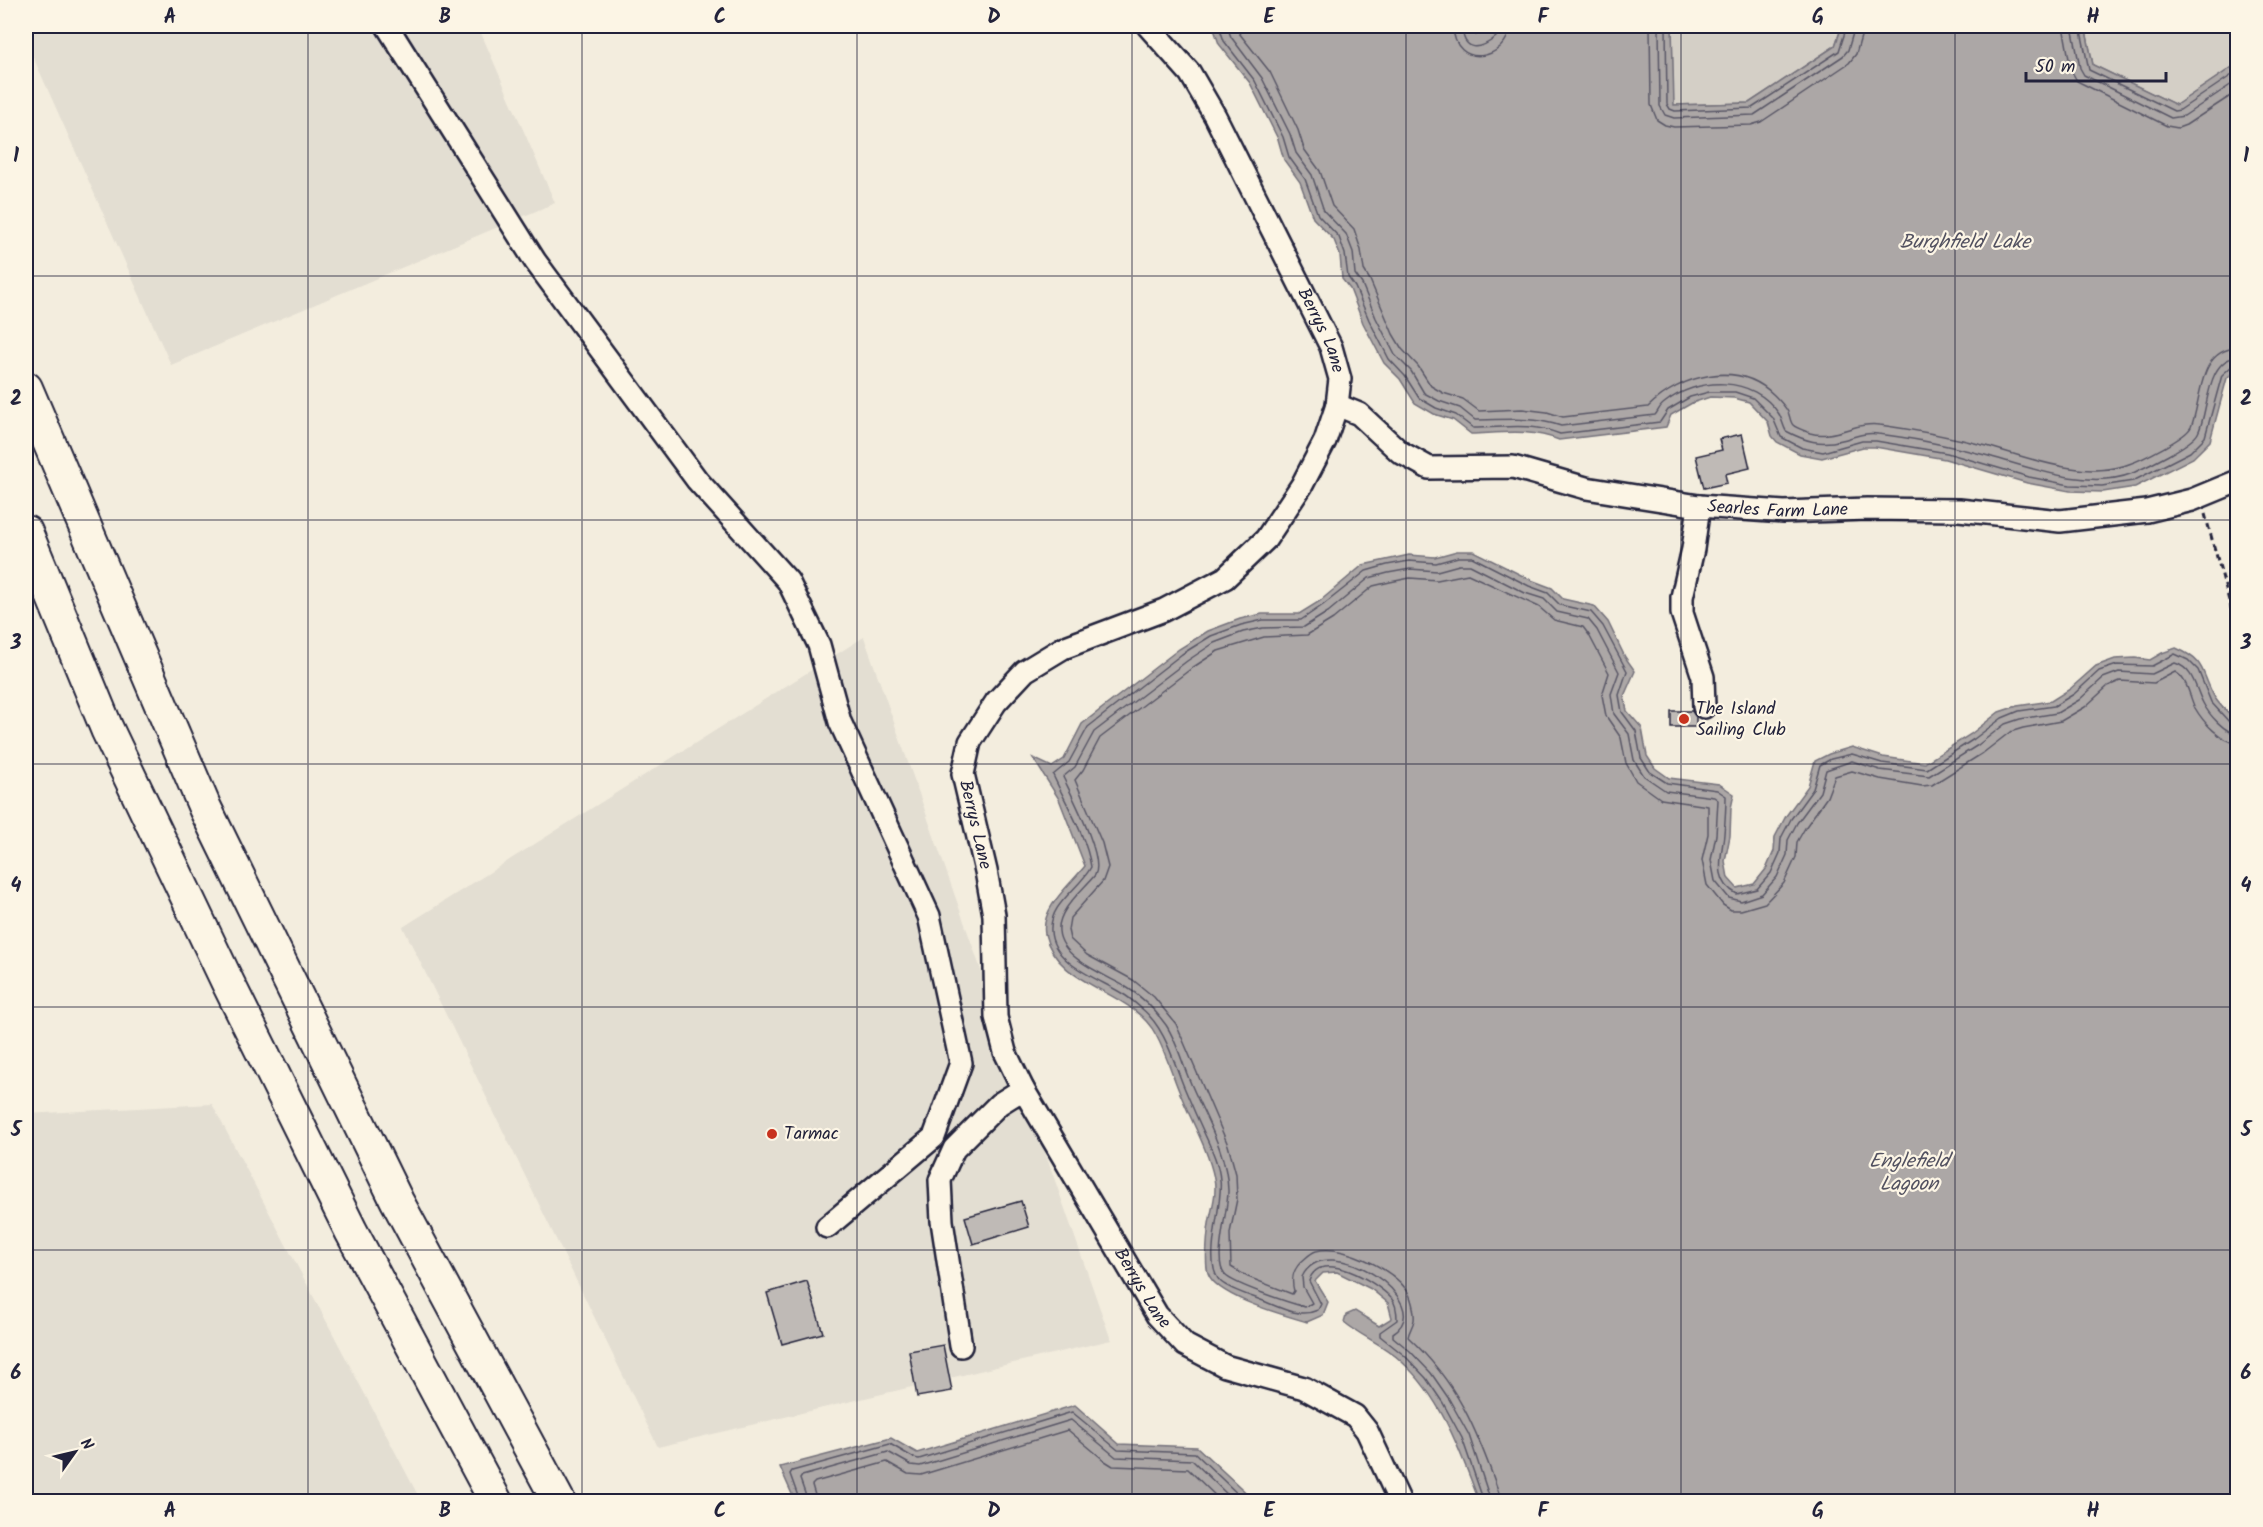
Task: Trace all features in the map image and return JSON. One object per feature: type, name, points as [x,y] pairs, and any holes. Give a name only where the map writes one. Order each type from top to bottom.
[{"type":"highway","points":[[26,388],[205,808],[397,1201],[559,1502]]},
{"type":"highway","points":[[26,532],[107,729],[228,983],[351,1231],[496,1502]]},
{"type":"street","points":[[387,26],[535,261],[697,480],[788,581],[819,645],[840,722],[929,916],[961,1063],[934,1137],[827,1227]]},
{"type":"street","name":"Berrys Lane","points":[[1148,26],[1190,73],[1215,116],[1331,347],[1340,379],[1337,405],[1326,441],[1302,485],[1266,539],[1225,578],[1164,610],[1063,648],[1025,671],[996,702],[970,742],[963,774],[994,915],[996,1017],[1005,1052],[1023,1089],[1156,1315],[1185,1345],[1215,1361],[1304,1388],[1355,1416],[1367,1431],[1400,1502]]},
{"type":"street","name":"Searles Farm Lane","points":[[1337,405],[1359,414],[1400,452],[1429,468],[1513,467],[1586,488],[1699,506],[1784,512],[1867,509],[1959,510],[2060,521],[2147,511],[2192,500],[2238,481]]},
{"type":"street","points":[[1699,506],[1693,549],[1682,597],[1682,613],[1702,678],[1704,707]]},
{"type":"street","points":[[961,1346],[942,1221],[940,1180],[954,1149],[999,1104],[1023,1089]]},
{"type":"path","points":[[2192,500],[2203,509],[2238,633]]},
{"type":"shaded area","points":[[26,26],[478,26],[555,203],[171,365],[26,41]]},
{"type":"shaded area","points":[[1672,26],[1842,26],[1835,46],[1749,103],[1673,105]]},
{"type":"shaded area","points":[[2085,26],[2237,26],[2237,64],[2176,105],[2093,65]]},
{"type":"shaded area","name":"Tarmac","points":[[864,637],[1111,1340],[658,1447],[403,927]]},
{"type":"shaded area","points":[[212,1104],[421,1501],[26,1501],[26,1114]]},
{"type":"water","name":"Burghfield Lake","points":[[1213,26],[1475,26],[1476,35],[1491,26],[1672,26],[1674,105],[1749,103],[1835,46],[1842,26],[2085,26],[2093,65],[2176,105],[2237,64],[2237,369],[2227,378],[2210,441],[2193,458],[2135,487],[2103,492],[2070,491],[2027,483],[1945,459],[1875,447],[1863,447],[1822,458],[1800,454],[1777,442],[1772,436],[1768,422],[1749,402],[1734,398],[1710,397],[1692,403],[1671,415],[1666,427],[1559,440],[1527,433],[1471,434],[1453,420],[1434,414],[1415,403],[1400,379],[1384,363],[1363,323],[1350,289],[1342,279],[1340,255],[1334,240],[1313,218],[1300,182],[1284,160],[1278,139],[1250,83],[1219,44]]},
{"type":"water","name":"Englefield Lagoon","points":[[1457,551],[1473,551],[1552,588],[1563,599],[1594,606],[1608,622],[1625,657],[1635,671],[1624,696],[1627,711],[1642,728],[1647,756],[1655,768],[1669,778],[1719,784],[1734,794],[1725,861],[1728,878],[1737,888],[1754,884],[1766,869],[1774,851],[1775,837],[1786,816],[1808,786],[1815,761],[1829,754],[1852,747],[1883,757],[1925,763],[1971,734],[1999,712],[2017,706],[2051,701],[2070,689],[2096,666],[2115,659],[2150,660],[2176,648],[2198,663],[2215,698],[2238,723],[2237,1501],[1479,1501],[1448,1426],[1428,1391],[1394,1355],[1344,1322],[1346,1315],[1355,1311],[1379,1326],[1392,1318],[1388,1303],[1371,1289],[1337,1272],[1323,1273],[1315,1281],[1328,1302],[1323,1315],[1307,1322],[1252,1304],[1224,1290],[1214,1282],[1208,1273],[1206,1259],[1215,1192],[1214,1178],[1204,1147],[1160,1043],[1145,1020],[1130,1007],[1079,978],[1064,966],[1052,952],[1045,934],[1047,915],[1052,906],[1085,866],[1059,799],[1033,758],[1052,767],[1064,759],[1082,724],[1179,649],[1208,631],[1240,619],[1262,614],[1299,614],[1320,601],[1363,565],[1409,555],[1435,557]]},
{"type":"water","points":[[1075,1405],[1119,1444],[1197,1447],[1255,1501],[795,1501],[780,1467],[891,1438],[917,1453]]},
{"type":"building","points":[[1742,434],[1750,468],[1725,474],[1727,483],[1704,488],[1696,456],[1722,450],[1719,439]]},
{"type":"building","name":"The Island Sailing Club","points":[[1671,711],[1692,711],[1696,717],[1696,727],[1671,727]]},
{"type":"building","points":[[1021,1201],[1029,1227],[973,1244],[965,1217]]},
{"type":"building","points":[[807,1281],[823,1333],[782,1344],[767,1293]]},
{"type":"building","points":[[943,1345],[952,1391],[917,1397],[909,1351]]},
{"type":"place","name":"The Island Sailing Club","points":[[1684,719]]},
{"type":"place","name":"Tarmac","points":[[772,1134]]}]
